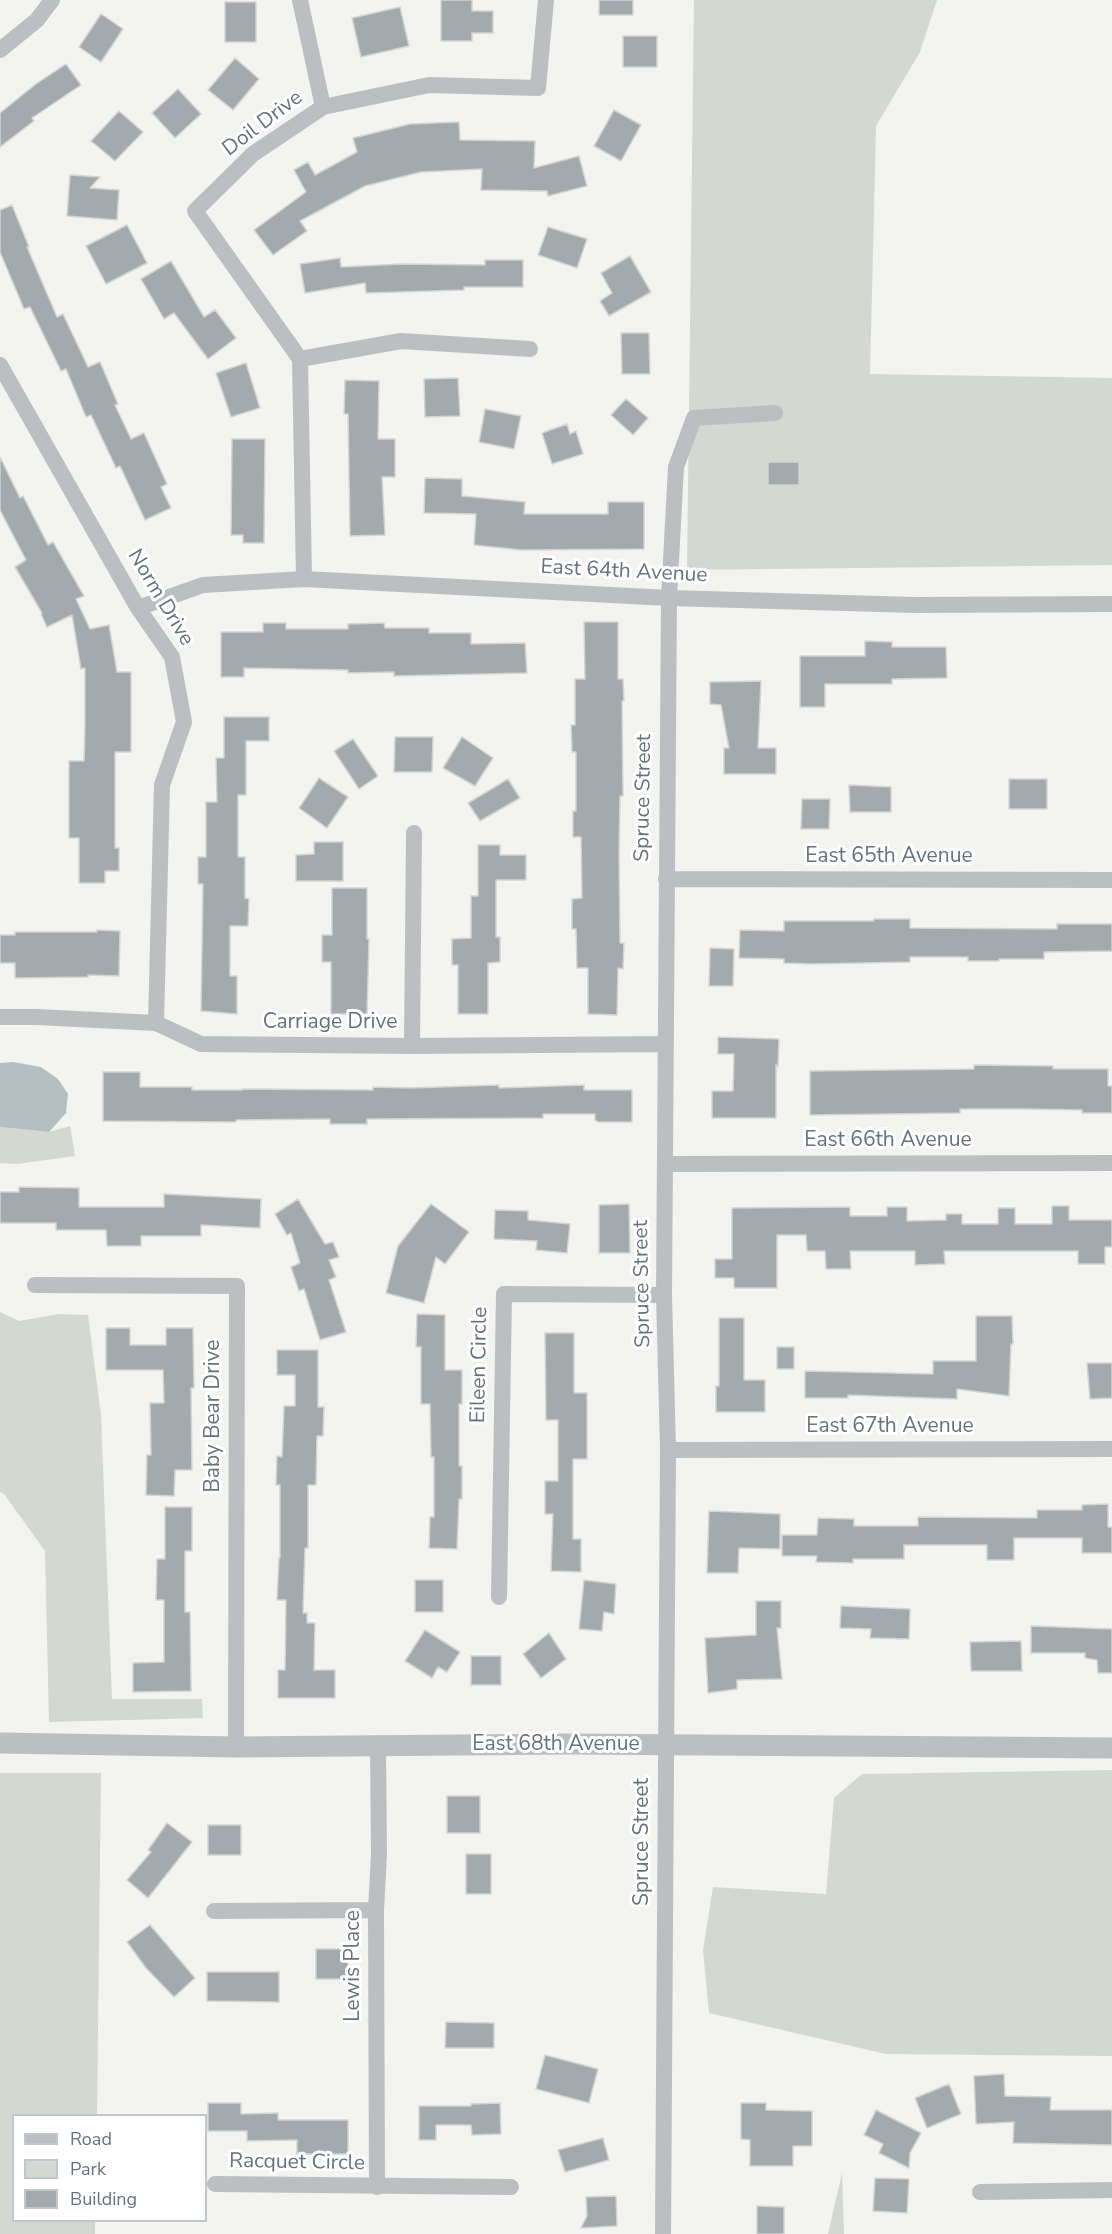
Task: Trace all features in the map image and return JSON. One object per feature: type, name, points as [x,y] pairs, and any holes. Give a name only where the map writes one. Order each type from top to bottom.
[{"type":"street","points":[[0,50],[38,20],[52,0]]},
{"type":"street","points":[[300,0],[323,107]]},
{"type":"street","name":"Doil Drive","points":[[300,359],[195,211],[253,154],[323,107],[429,85],[538,88],[546,0]]},
{"type":"street","points":[[304,579],[300,359],[401,340],[530,349]]},
{"type":"street","name":"Norm Drive","points":[[0,365],[138,608],[172,657],[184,722],[162,785],[156,1023]]},
{"type":"street","name":"Spruce Street","points":[[663,2234],[668,1450],[664,1295],[666,879],[669,598],[676,466],[694,418],[775,413]]},
{"type":"street","name":"East 64th Avenue","points":[[138,608],[204,585],[304,579],[669,598],[915,605],[1112,604]]},
{"type":"street","points":[[412,1046],[414,833]]},
{"type":"street","name":"East 65th Avenue","points":[[666,879],[1112,880]]},
{"type":"street","name":"Carriage Drive","points":[[0,1017],[156,1023],[201,1044],[412,1046],[665,1044]]},
{"type":"street","name":"East 66th Avenue","points":[[664,1164],[1112,1163]]},
{"type":"street","name":"Baby Bear Drive","points":[[35,1285],[237,1286],[236,1747]]},
{"type":"street","name":"Eileen Circle","points":[[499,1598],[504,1294],[664,1295]]},
{"type":"street","name":"East 67th Avenue","points":[[668,1450],[1112,1449]]},
{"type":"street","name":"East 68th Avenue","points":[[0,1743],[236,1747],[569,1744],[1112,1748]]},
{"type":"street","name":"Lewis Place","points":[[377,2187],[378,1746]]},
{"type":"street","points":[[214,1911],[376,1910]]},
{"type":"street","name":"Racquet Circle","points":[[215,2184],[511,2187]]},
{"type":"street","points":[[980,2192],[1112,2190]]},
{"type":"green space","points":[[694,0],[937,0],[920,52],[876,126],[870,374],[1112,378],[1112,565],[687,570]]},
{"type":"green space","points":[[70,1126],[75,1156],[17,1164],[0,1163],[0,1127],[49,1132]]},
{"type":"green space","points":[[0,1312],[19,1321],[59,1314],[88,1315],[101,1415],[112,1699],[202,1699],[203,1718],[49,1722],[45,1551],[4,1494],[0,1492]]},
{"type":"green space","points":[[1112,1770],[1112,2056],[886,2054],[709,2013],[703,1950],[713,1887],[826,1894],[834,1798],[862,1774]]},
{"type":"green space","points":[[0,1773],[101,1773],[97,2114],[12,2114],[12,2222],[95,2222],[95,2234],[0,2234]]},
{"type":"green space","points":[[842,2173],[844,2234],[828,2234]]},
{"type":"shaded area","points":[[13,1062],[41,1067],[58,1079],[68,1094],[66,1113],[49,1132],[0,1127],[0,1063]]},
{"type":"building","points":[[441,0],[472,0],[472,11],[493,11],[493,33],[472,33],[472,41],[441,41]]},
{"type":"building","points":[[599,0],[633,0],[633,15],[599,15]]},
{"type":"building","points":[[225,2],[256,2],[256,42],[225,42]]},
{"type":"building","points":[[400,7],[409,46],[361,57],[352,18]]},
{"type":"building","points":[[101,14],[123,29],[101,62],[79,47]]},
{"type":"building","points":[[623,36],[657,36],[657,67],[623,67]]},
{"type":"building","points":[[235,58],[259,79],[233,110],[208,90]]},
{"type":"building","points":[[66,64],[81,85],[32,118],[34,121],[0,147],[0,113],[36,84]]},
{"type":"building","points":[[178,89],[201,114],[175,138],[152,113]]},
{"type":"building","points":[[614,110],[641,125],[621,161],[594,146]]},
{"type":"building","points":[[119,111],[143,132],[115,161],[91,141]]},
{"type":"building","points":[[459,122],[460,140],[535,141],[534,168],[579,156],[587,186],[548,196],[547,191],[481,190],[482,169],[421,172],[365,186],[300,221],[307,231],[273,255],[254,230],[306,192],[294,170],[308,162],[315,175],[357,152],[353,138],[410,124]]},
{"type":"building","points":[[70,175],[100,177],[90,188],[119,190],[117,220],[67,216]]},
{"type":"building","points":[[12,205],[57,317],[63,314],[88,367],[100,362],[118,404],[115,405],[131,439],[144,433],[167,484],[161,487],[171,508],[145,520],[120,466],[116,468],[91,415],[86,417],[66,369],[61,371],[30,307],[24,309],[0,252],[0,210]]},
{"type":"building","points":[[127,225],[147,263],[106,284],[86,246]]},
{"type":"building","points":[[548,227],[587,239],[577,268],[538,255]]},
{"type":"building","points":[[630,256],[651,292],[609,316],[600,301],[612,293],[601,273]]},
{"type":"building","points":[[340,258],[341,267],[402,264],[485,265],[485,260],[523,260],[523,287],[464,287],[464,290],[366,293],[365,283],[305,293],[300,264]]},
{"type":"building","points":[[171,261],[204,317],[215,310],[236,338],[208,359],[174,313],[164,319],[141,279]]},
{"type":"building","points":[[621,333],[649,333],[650,374],[622,374]]},
{"type":"building","points":[[246,363],[260,408],[231,417],[216,373]]},
{"type":"building","points":[[458,378],[460,416],[425,417],[424,379]]},
{"type":"building","points":[[345,380],[379,381],[378,439],[395,439],[395,477],[382,477],[385,535],[350,536],[348,414],[344,414]]},
{"type":"building","points":[[626,399],[648,418],[633,435],[611,415]]},
{"type":"building","points":[[485,409],[521,416],[514,449],[479,442]]},
{"type":"building","points":[[567,424],[570,434],[576,431],[583,454],[552,464],[542,433]]},
{"type":"building","points":[[232,439],[265,439],[264,543],[243,543],[243,535],[231,535]]},
{"type":"building","points":[[0,457],[20,498],[23,496],[48,545],[53,542],[84,596],[76,599],[90,629],[109,625],[117,672],[131,672],[131,752],[115,752],[115,848],[119,848],[119,871],[105,871],[105,883],[79,883],[79,838],[69,838],[69,761],[84,761],[85,726],[85,668],[81,669],[72,615],[47,627],[42,613],[15,567],[26,560],[0,510]]},
{"type":"building","points":[[768,462],[799,462],[799,485],[768,485]]},
{"type":"building","points":[[425,478],[462,479],[462,496],[525,502],[524,514],[608,514],[608,502],[644,502],[644,549],[521,550],[474,545],[476,514],[424,513]]},
{"type":"building","points":[[584,622],[618,622],[618,679],[623,679],[623,796],[620,796],[619,852],[620,943],[624,943],[623,969],[618,968],[617,1015],[588,1014],[588,968],[577,968],[576,929],[572,929],[572,899],[582,898],[581,837],[573,837],[573,811],[576,811],[576,752],[572,752],[571,725],[575,725],[575,679],[585,679]]},
{"type":"building","points":[[263,623],[286,623],[286,629],[348,629],[348,624],[384,623],[385,628],[429,628],[429,633],[471,633],[471,644],[525,643],[527,673],[394,676],[394,672],[348,673],[348,670],[244,668],[244,677],[221,677],[221,632],[263,632]]},
{"type":"building","points":[[865,641],[892,642],[892,647],[946,647],[947,678],[892,679],[892,684],[825,684],[825,707],[800,707],[800,656],[865,656]]},
{"type":"building","points":[[761,681],[758,748],[776,748],[776,774],[724,774],[724,748],[729,748],[721,705],[710,704],[710,682]]},
{"type":"building","points":[[224,717],[269,717],[269,741],[246,741],[246,795],[238,795],[238,857],[245,857],[245,898],[249,899],[248,926],[230,926],[230,976],[237,976],[237,1014],[201,1011],[203,884],[198,884],[198,857],[206,857],[206,802],[217,802],[216,758],[224,758]]},
{"type":"building","points":[[395,737],[433,737],[432,772],[394,772]]},
{"type":"building","points":[[462,737],[493,758],[475,786],[443,768]]},
{"type":"building","points":[[353,739],[378,776],[359,789],[334,751]]},
{"type":"building","points":[[319,778],[348,797],[327,828],[299,808]]},
{"type":"building","points":[[508,779],[520,798],[480,821],[468,803]]},
{"type":"building","points":[[1009,779],[1047,779],[1047,809],[1009,809]]},
{"type":"building","points":[[849,785],[891,787],[891,812],[850,812]]},
{"type":"building","points":[[802,799],[830,799],[829,829],[801,829]]},
{"type":"building","points":[[314,842],[343,842],[343,881],[296,881],[296,855],[314,854]]},
{"type":"building","points":[[478,845],[500,845],[500,855],[526,855],[526,880],[496,880],[496,937],[500,937],[500,962],[488,963],[488,1014],[458,1014],[458,965],[452,965],[452,939],[471,938],[471,896],[478,896]]},
{"type":"building","points":[[332,888],[367,888],[367,939],[369,939],[367,1014],[331,1014],[331,962],[322,962],[322,935],[332,935]]},
{"type":"building","points":[[874,919],[910,919],[910,928],[1057,929],[1057,924],[1112,924],[1112,951],[1044,952],[1044,959],[999,959],[999,961],[968,961],[968,957],[910,957],[910,962],[811,964],[784,963],[784,959],[739,958],[740,930],[784,931],[784,921],[874,921]]},
{"type":"building","points":[[97,930],[120,931],[119,976],[15,978],[15,963],[0,963],[0,935],[15,935],[15,932],[97,932]]},
{"type":"building","points":[[710,948],[734,949],[733,986],[709,986]]},
{"type":"building","points":[[718,1037],[779,1039],[778,1066],[776,1065],[776,1118],[712,1118],[712,1091],[733,1091],[734,1054],[718,1054]]},
{"type":"building","points":[[974,1065],[1108,1069],[1108,1086],[1112,1086],[1112,1113],[1082,1113],[1082,1110],[960,1109],[960,1113],[810,1115],[810,1071],[974,1069]]},
{"type":"building","points":[[103,1072],[140,1072],[140,1087],[192,1087],[192,1090],[373,1090],[373,1087],[499,1085],[499,1088],[584,1085],[584,1090],[632,1090],[632,1122],[598,1122],[595,1120],[595,1114],[543,1114],[543,1118],[367,1119],[367,1124],[330,1124],[330,1119],[236,1120],[236,1122],[103,1121]]},
{"type":"building","points":[[19,1187],[79,1188],[79,1207],[164,1207],[164,1194],[261,1199],[260,1228],[201,1225],[201,1236],[141,1236],[141,1246],[107,1246],[106,1230],[56,1230],[56,1223],[0,1223],[0,1192],[19,1192]]},
{"type":"building","points":[[298,1199],[325,1244],[333,1242],[339,1257],[329,1260],[336,1277],[329,1280],[346,1332],[320,1340],[304,1289],[299,1291],[291,1267],[300,1263],[291,1233],[287,1235],[275,1214]]},
{"type":"building","points":[[431,1204],[469,1232],[445,1264],[436,1257],[424,1303],[386,1293],[398,1246]]},
{"type":"building","points":[[629,1204],[630,1253],[599,1253],[599,1205]]},
{"type":"building","points":[[1052,1206],[1069,1206],[1069,1220],[1112,1220],[1112,1247],[1105,1247],[1105,1264],[1078,1264],[1078,1251],[944,1251],[945,1264],[915,1265],[915,1251],[850,1251],[851,1269],[826,1269],[825,1251],[807,1251],[806,1235],[777,1235],[777,1288],[734,1288],[734,1278],[715,1278],[715,1259],[732,1259],[732,1208],[850,1207],[850,1216],[887,1216],[887,1207],[907,1207],[907,1221],[946,1220],[946,1214],[962,1214],[962,1224],[998,1224],[998,1208],[1015,1208],[1015,1224],[1052,1224]]},
{"type":"building","points":[[495,1210],[528,1211],[528,1220],[570,1224],[567,1253],[536,1250],[537,1241],[494,1239]]},
{"type":"building","points":[[417,1314],[445,1315],[445,1370],[462,1370],[462,1404],[459,1404],[459,1466],[462,1466],[462,1499],[459,1499],[457,1549],[429,1548],[430,1517],[434,1517],[434,1457],[431,1457],[430,1404],[421,1404],[421,1347],[416,1347]]},
{"type":"building","points":[[976,1316],[1012,1316],[1013,1344],[1011,1344],[1009,1396],[957,1389],[957,1399],[848,1395],[848,1398],[805,1398],[805,1371],[933,1374],[933,1361],[976,1361]]},
{"type":"building","points":[[719,1318],[744,1318],[744,1380],[765,1380],[765,1412],[716,1412],[716,1386],[719,1386]]},
{"type":"building","points":[[106,1328],[130,1328],[130,1345],[166,1345],[166,1328],[193,1328],[192,1470],[175,1470],[174,1496],[146,1495],[147,1455],[151,1455],[150,1403],[164,1403],[163,1370],[106,1370]]},
{"type":"building","points":[[545,1333],[574,1333],[574,1393],[587,1393],[587,1459],[573,1459],[573,1539],[581,1539],[581,1572],[551,1571],[553,1514],[545,1514],[545,1481],[558,1481],[558,1420],[546,1420]]},
{"type":"building","points":[[777,1347],[794,1347],[794,1369],[777,1369]]},
{"type":"building","points":[[277,1350],[318,1350],[318,1407],[324,1407],[323,1436],[317,1436],[316,1485],[308,1485],[308,1548],[305,1548],[303,1613],[307,1613],[307,1623],[315,1623],[314,1670],[335,1670],[335,1698],[278,1698],[278,1670],[285,1670],[286,1600],[277,1600],[280,1558],[280,1485],[276,1485],[277,1456],[282,1457],[284,1406],[295,1406],[295,1375],[277,1375]]},
{"type":"building","points":[[1087,1363],[1112,1363],[1112,1398],[1090,1399]]},
{"type":"building","points":[[1108,1504],[1108,1527],[1112,1527],[1112,1553],[1082,1553],[1082,1538],[1014,1538],[1014,1560],[987,1560],[987,1545],[904,1545],[904,1559],[853,1559],[853,1563],[816,1562],[817,1556],[782,1556],[782,1535],[817,1535],[818,1518],[854,1519],[854,1526],[918,1526],[918,1517],[1037,1518],[1037,1510],[1082,1510],[1082,1505]]},
{"type":"building","points":[[165,1507],[192,1507],[192,1551],[185,1551],[185,1612],[190,1612],[191,1691],[133,1692],[133,1663],[164,1662],[164,1600],[156,1600],[157,1559],[165,1559]]},
{"type":"building","points":[[709,1511],[780,1514],[780,1549],[739,1548],[738,1573],[707,1573]]},
{"type":"building","points":[[415,1580],[443,1580],[443,1612],[415,1612]]},
{"type":"building","points":[[584,1580],[616,1584],[614,1614],[604,1612],[602,1631],[579,1629]]},
{"type":"building","points":[[756,1601],[781,1601],[781,1628],[777,1628],[782,1679],[737,1680],[737,1689],[708,1693],[705,1638],[756,1635]]},
{"type":"building","points":[[841,1606],[910,1609],[909,1639],[870,1638],[871,1629],[840,1628]]},
{"type":"building","points":[[1031,1626],[1112,1629],[1112,1673],[1098,1673],[1097,1660],[1085,1658],[1085,1653],[1031,1653]]},
{"type":"building","points":[[425,1630],[460,1652],[447,1672],[438,1667],[432,1678],[405,1661]]},
{"type":"building","points":[[549,1633],[566,1659],[541,1678],[523,1654]]},
{"type":"building","points":[[1021,1641],[1022,1671],[971,1671],[970,1642]]},
{"type":"building","points":[[471,1656],[501,1656],[501,1685],[471,1685]]},
{"type":"building","points":[[447,1796],[480,1796],[480,1833],[447,1833]]},
{"type":"building","points":[[167,1823],[192,1842],[148,1898],[127,1880],[151,1852],[148,1850]]},
{"type":"building","points":[[208,1825],[241,1825],[241,1855],[208,1855]]},
{"type":"building","points":[[466,1854],[491,1854],[491,1894],[466,1894]]},
{"type":"building","points":[[150,1925],[195,1978],[174,1997],[146,1968],[127,1942]]},
{"type":"building","points":[[316,1949],[348,1949],[348,1979],[316,1979]]},
{"type":"building","points":[[207,1972],[279,1972],[279,2002],[207,2001]]},
{"type":"building","points":[[446,2022],[494,2023],[494,2048],[445,2048]]},
{"type":"building","points":[[545,2055],[598,2069],[589,2103],[536,2089]]},
{"type":"building","points":[[1004,2074],[1005,2096],[1051,2097],[1050,2110],[1112,2110],[1112,2145],[1013,2143],[1014,2122],[976,2124],[974,2076]]},
{"type":"building","points":[[949,2084],[961,2114],[927,2128],[915,2098]]},
{"type":"building","points":[[208,2103],[241,2103],[241,2114],[278,2113],[278,2120],[348,2120],[348,2154],[297,2154],[297,2140],[247,2141],[247,2131],[208,2131]]},
{"type":"building","points":[[500,2103],[501,2134],[472,2135],[471,2125],[436,2125],[436,2140],[419,2140],[419,2106],[471,2106],[471,2104]]},
{"type":"building","points":[[741,2103],[766,2103],[766,2110],[812,2111],[812,2146],[793,2146],[793,2166],[750,2166],[750,2140],[741,2139]]},
{"type":"building","points":[[876,2110],[921,2133],[910,2153],[909,2168],[879,2153],[883,2144],[864,2135]]},
{"type":"building","points":[[603,2138],[609,2160],[565,2172],[558,2150]]},
{"type":"building","points":[[875,2178],[909,2179],[907,2213],[873,2211]]},
{"type":"building","points":[[616,2196],[617,2226],[581,2228],[587,2216],[586,2197]]},
{"type":"building","points":[[757,2206],[784,2207],[784,2234],[757,2234]]}]
